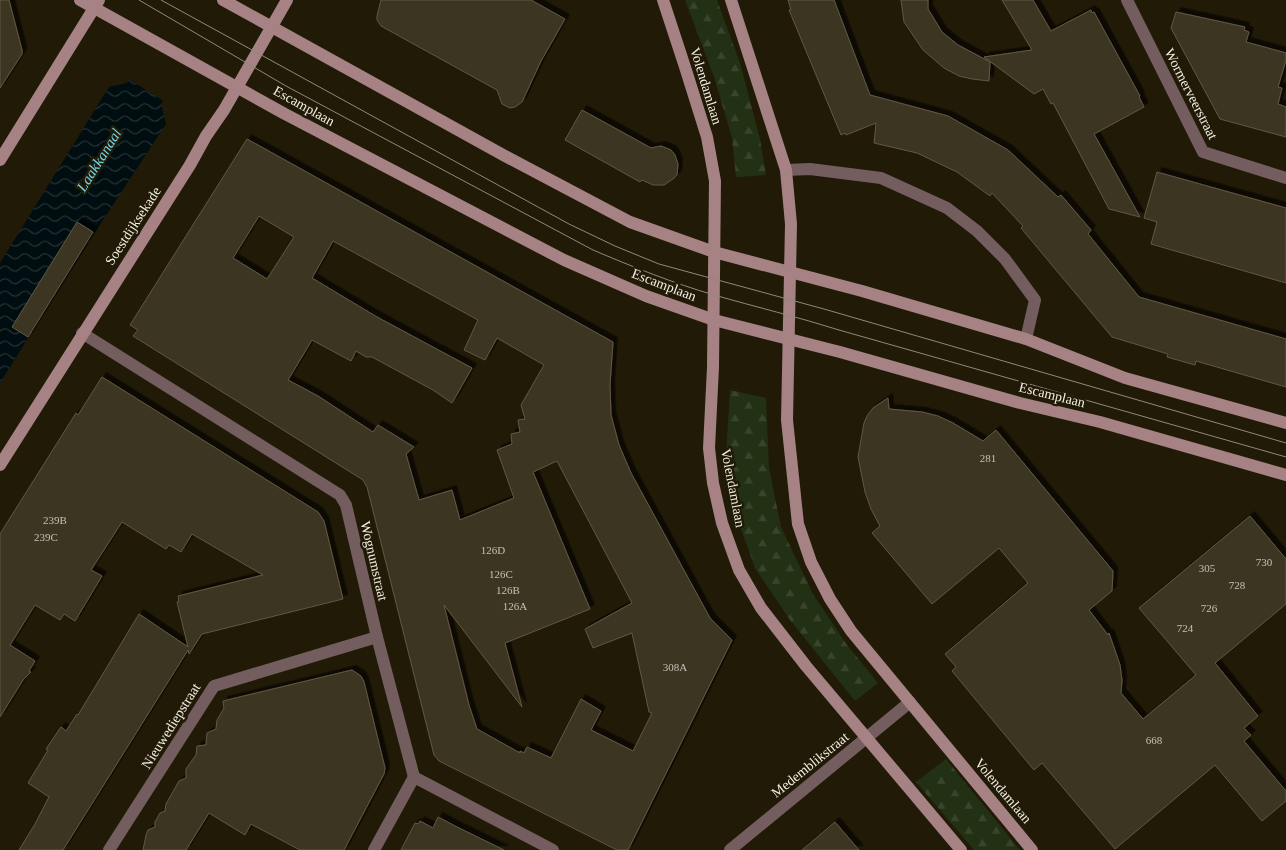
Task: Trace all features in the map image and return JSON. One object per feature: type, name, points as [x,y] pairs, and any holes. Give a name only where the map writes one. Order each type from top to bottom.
[{"type":"street","name":"Escamplaan","points":[[80,0],[96,4],[146,36],[285,114],[564,260],[646,296],[714,320],[840,352],[1020,404],[1100,422],[1286,475]]},
{"type":"street","name":"Soestdijksekade","points":[[0,465],[224,110],[287,0]]},
{"type":"street","name":"Volendamlaan","points":[[663,0],[707,137],[715,181],[714,320],[709,448],[713,483],[722,523],[739,570],[761,608],[806,666],[961,850]]},
{"type":"street","name":"Volendamlaan","points":[[731,0],[786,170],[791,224],[787,420],[798,524],[811,562],[830,599],[851,631],[1032,850]]},
{"type":"street","name":"Wormerveerstraat","points":[[1127,0],[1203,152],[1286,178]]},
{"type":"street","points":[[225,2],[505,156],[630,222],[714,252],[862,291],[1026,339],[1125,378],[1286,423]]},
{"type":"street","points":[[0,160],[96,4]]},
{"type":"street","points":[[786,170],[810,169],[881,178],[947,208],[977,231],[1005,259],[1035,300],[1026,339]]},
{"type":"street","name":"Wognumstraat","points":[[82,333],[340,495],[346,505],[377,637],[414,777]]},
{"type":"street","name":"Nieuwediepstraat","points":[[110,850],[214,686],[377,637]]},
{"type":"street","name":"Medemblikstraat","points":[[730,850],[910,702]]},
{"type":"street","points":[[374,850],[414,777],[553,850]]},
{"type":"green space","points":[[685,0],[717,0],[740,63],[760,139],[766,175],[736,177],[732,138],[714,77]]},
{"type":"green space","points":[[730,390],[766,398],[769,468],[781,527],[813,594],[847,645],[878,683],[855,701],[790,620],[755,568],[735,512],[726,456]]},
{"type":"green space","points":[[946,759],[1020,850],[974,850],[916,782]]},
{"type":"water","name":"Laakkanaal","points":[[177,0],[228,0],[161,104],[166,124],[86,246],[0,383],[0,263],[109,87],[127,83]]},
{"type":"pier","points":[[174,0],[231,0],[165,102],[127,78]]},
{"type":"building","points":[[0,0],[9,0],[22,54],[0,88]]},
{"type":"building","points":[[381,0],[531,0],[565,19],[541,61],[522,102],[510,108],[502,104],[497,90],[381,26],[377,16]]},
{"type":"building","points":[[788,0],[834,0],[870,95],[948,116],[1008,150],[1058,197],[1061,195],[1091,230],[1088,234],[1139,297],[1286,339],[1286,387],[1196,361],[1195,365],[1167,357],[1168,354],[1112,337],[1021,228],[1023,226],[992,193],[990,196],[957,172],[917,153],[874,143],[876,123],[846,135],[845,133],[841,135],[789,10],[791,10]]},
{"type":"building","points":[[901,0],[928,0],[928,9],[942,32],[958,45],[990,62],[989,81],[959,76],[944,68],[923,50],[904,22]]},
{"type":"building","points":[[1002,0],[1033,0],[1051,31],[1091,10],[1092,13],[1094,12],[1140,96],[1144,107],[1094,134],[1140,217],[1109,209],[1053,103],[1051,104],[1043,89],[1034,94],[984,57],[1032,50]]},
{"type":"building","points":[[1176,12],[1245,27],[1244,30],[1249,32],[1246,42],[1286,53],[1286,60],[1278,87],[1282,88],[1278,104],[1286,107],[1286,137],[1220,119],[1171,28]]},
{"type":"building","points":[[582,110],[651,148],[661,146],[671,150],[678,164],[677,175],[664,185],[653,185],[642,180],[640,182],[565,140]]},
{"type":"building","points":[[247,139],[613,342],[610,385],[611,415],[619,445],[631,473],[710,618],[732,640],[628,850],[617,850],[439,761],[434,755],[367,487],[363,480],[133,336],[138,330],[130,325]],"holes":[[[259,216],[294,237],[267,279],[233,258]],[[333,241],[478,320],[464,350],[485,360],[497,338],[544,365],[521,405],[525,419],[518,420],[520,432],[511,434],[512,444],[497,450],[514,498],[460,520],[452,490],[419,500],[406,454],[414,447],[378,425],[373,432],[318,396],[288,380],[312,340],[351,361],[356,351],[366,357],[372,357],[433,390],[452,403],[472,368],[377,317],[312,278]],[[557,461],[632,603],[585,629],[593,648],[632,633],[649,712],[652,713],[633,751],[591,730],[601,711],[581,699],[551,758],[527,747],[524,753],[520,751],[520,753],[477,729],[469,705],[444,605],[522,707],[505,643],[590,609],[533,472]]]},
{"type":"building","points":[[1157,172],[1286,208],[1286,283],[1151,244],[1157,222],[1144,218]]},
{"type":"building","points":[[77,222],[93,232],[28,337],[12,327]]},
{"type":"building","points":[[102,377],[318,512],[324,521],[343,599],[202,634],[189,654],[188,650],[63,850],[19,850],[49,797],[28,783],[48,750],[46,749],[61,727],[66,731],[78,715],[139,614],[188,647],[177,602],[179,601],[178,596],[263,575],[192,534],[181,552],[169,545],[166,549],[122,522],[91,570],[102,576],[75,621],[64,614],[60,620],[35,605],[10,645],[35,661],[29,671],[31,672],[23,680],[0,717],[0,534],[76,413],[78,415]]},
{"type":"building","points":[[888,398],[889,409],[922,412],[938,416],[983,441],[996,430],[1113,571],[1112,591],[1089,610],[1108,635],[1109,633],[1120,665],[1121,693],[1143,719],[1196,675],[1139,608],[1250,516],[1286,559],[1286,604],[1215,663],[1258,716],[1244,728],[1251,735],[1244,741],[1286,791],[1286,801],[1262,821],[1215,765],[1115,849],[1042,763],[1034,770],[952,671],[956,667],[945,654],[1028,583],[999,548],[932,604],[872,533],[880,526],[865,492],[858,457],[867,416],[873,408]]},
{"type":"building","points":[[352,670],[361,676],[364,682],[385,768],[384,774],[344,850],[300,850],[251,824],[245,835],[209,813],[186,850],[143,850],[148,830],[155,827],[155,822],[160,813],[165,811],[166,804],[179,781],[186,778],[186,769],[196,755],[197,746],[206,745],[207,733],[216,729],[217,720],[224,708],[223,701]]},
{"type":"building","points":[[438,817],[504,850],[401,850],[415,823],[418,824],[420,821],[433,828]]},
{"type":"building","points":[[835,822],[859,850],[802,850]]},
{"type":"tram line","points":[[139,0],[286,86],[593,250],[638,269],[714,295],[1286,457]]},
{"type":"tram line","points":[[161,0],[569,224],[659,264],[824,309],[1286,443]]}]
